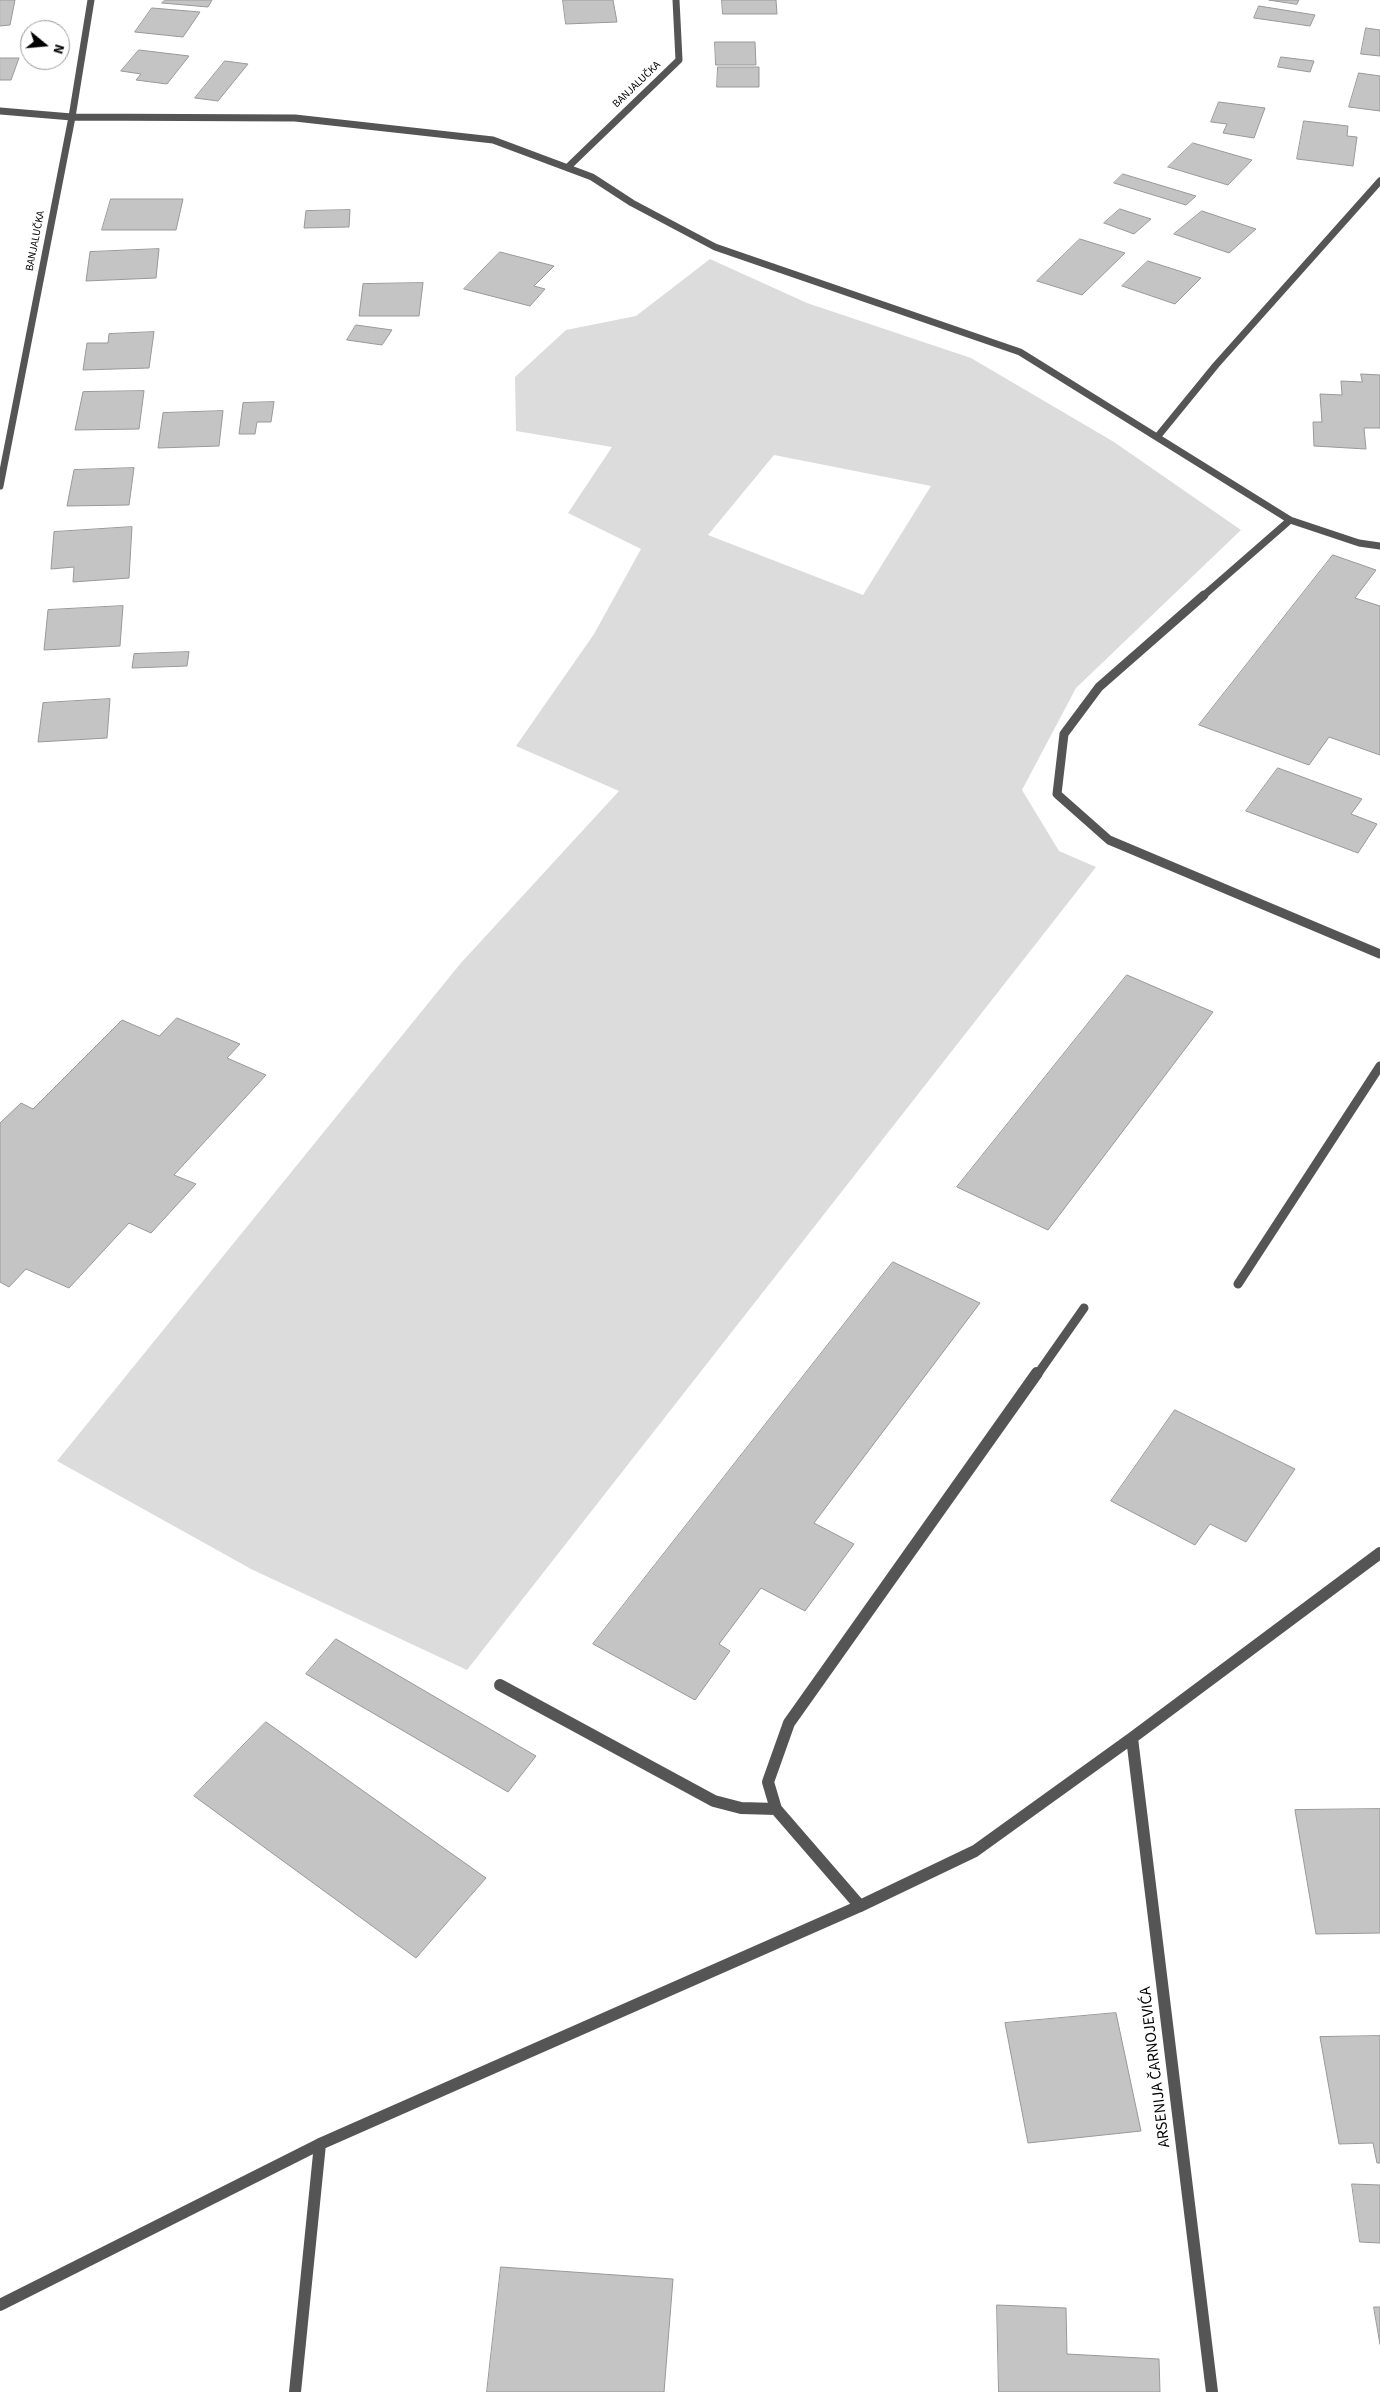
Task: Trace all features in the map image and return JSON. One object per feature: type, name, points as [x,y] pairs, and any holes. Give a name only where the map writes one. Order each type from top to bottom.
[{"type":"street","name":"BANJALUČKA","points":[[0,486],[72,117],[91,0]]},
{"type":"street","name":"BANJALUČKA","points":[[568,167],[679,60],[676,0]]},
{"type":"street","points":[[0,111],[72,117],[295,118],[493,140],[568,167],[592,178],[632,204],[715,247],[1020,352],[1158,436],[1290,520],[1359,542],[1380,546]]},
{"type":"street","points":[[1158,436],[1216,365],[1380,181]]},
{"type":"street","points":[[1290,520],[1099,686],[1064,734],[1057,794],[1109,840],[1380,954]]},
{"type":"street","points":[[1238,1284],[1380,1066]]},
{"type":"street","points":[[860,1906],[776,1809],[768,1782],[789,1723],[1084,1308]]},
{"type":"street","points":[[0,2305],[320,2144],[860,1906],[975,1851],[1132,1738],[1380,1553]]},
{"type":"street","points":[[500,1685],[714,1801],[741,1808],[776,1809]]},
{"type":"street","name":"ARSENIJA ČARNOJEVIĆA","points":[[1132,1738],[1212,2392]]},
{"type":"street","points":[[295,2392],[320,2144]]},
{"type":"shaded area","points":[[710,259],[807,303],[971,358],[1114,442],[1241,530],[1076,688],[1022,790],[1059,851],[1096,867],[467,1670],[251,1569],[57,1461],[460,964],[619,791],[516,746],[594,634],[641,549],[568,513],[612,447],[516,431],[515,377],[566,330],[636,316]],"holes":[[[774,455],[931,486],[863,595],[708,535]]]},
{"type":"building","points":[[0,0],[15,0],[10,25],[0,26]]},
{"type":"building","points":[[165,0],[212,0],[208,7],[162,3]]},
{"type":"building","points":[[563,0],[613,0],[617,22],[566,24]]},
{"type":"building","points":[[722,0],[776,0],[777,14],[723,14]]},
{"type":"building","points":[[1269,0],[1299,0],[1297,4]]},
{"type":"building","points":[[1259,6],[1315,15],[1310,26],[1254,18]]},
{"type":"building","points":[[152,8],[200,12],[183,37],[135,32]]},
{"type":"building","points":[[1366,28],[1380,30],[1380,56],[1361,54]]},
{"type":"building","points":[[715,42],[755,42],[756,65],[716,65]]},
{"type":"building","points":[[139,50],[189,56],[167,84],[136,80],[141,74],[121,71]]},
{"type":"building","points":[[1281,57],[1314,61],[1310,72],[1278,67]]},
{"type":"building","points":[[0,58],[19,58],[11,80],[0,80]]},
{"type":"building","points":[[225,61],[248,64],[218,101],[195,98]]},
{"type":"building","points":[[718,67],[759,67],[759,87],[717,87]]},
{"type":"building","points":[[1359,73],[1380,76],[1380,111],[1349,107]]},
{"type":"building","points":[[1219,102],[1265,108],[1254,138],[1223,133],[1227,124],[1211,122]]},
{"type":"building","points":[[1304,121],[1348,126],[1347,136],[1357,137],[1353,166],[1297,159]]},
{"type":"building","points":[[1193,143],[1252,160],[1228,185],[1168,167]]},
{"type":"building","points":[[1123,174],[1196,196],[1186,205],[1114,183]]},
{"type":"building","points":[[111,199],[183,199],[176,230],[102,230]]},
{"type":"building","points":[[1120,209],[1151,219],[1134,234],[1104,223]]},
{"type":"building","points":[[350,210],[349,227],[304,228],[306,211]]},
{"type":"building","points":[[1202,211],[1256,229],[1229,253],[1174,234]]},
{"type":"building","points":[[1080,239],[1125,253],[1082,295],[1037,281]]},
{"type":"building","points":[[159,249],[156,278],[86,281],[90,252]]},
{"type":"building","points":[[500,252],[554,266],[534,286],[545,289],[530,306],[464,289]]},
{"type":"building","points":[[1148,261],[1201,278],[1175,304],[1122,286]]},
{"type":"building","points":[[423,283],[419,316],[359,316],[363,284]]},
{"type":"building","points":[[356,325],[392,330],[382,345],[347,340]]},
{"type":"building","points":[[154,332],[149,368],[83,370],[87,343],[108,343],[109,334]]},
{"type":"building","points":[[1361,374],[1380,375],[1380,428],[1364,428],[1366,449],[1314,446],[1313,422],[1322,422],[1320,394],[1342,395],[1341,381],[1362,382]]},
{"type":"building","points":[[144,391],[139,429],[75,430],[83,392]]},
{"type":"building","points":[[274,402],[271,422],[257,422],[255,434],[239,434],[243,403]]},
{"type":"building","points":[[223,411],[219,446],[158,448],[163,413]]},
{"type":"building","points":[[134,468],[129,505],[67,506],[74,470]]},
{"type":"building","points":[[132,527],[129,578],[73,582],[74,567],[51,569],[54,532]]},
{"type":"building","points":[[1333,555],[1376,570],[1355,598],[1380,606],[1380,755],[1329,737],[1309,765],[1199,725]]},
{"type":"building","points":[[123,606],[120,646],[44,650],[48,610]]},
{"type":"building","points":[[189,652],[187,666],[132,668],[134,654]]},
{"type":"building","points":[[110,699],[107,738],[38,742],[43,703]]},
{"type":"building","points":[[1278,768],[1362,799],[1351,814],[1377,824],[1358,853],[1246,811]]},
{"type":"building","points":[[1127,975],[1213,1012],[1048,1230],[957,1187]]},
{"type":"building","points":[[177,1018],[240,1044],[227,1058],[266,1075],[174,1175],[196,1184],[151,1233],[129,1223],[69,1288],[26,1269],[9,1287],[0,1282],[0,1123],[21,1103],[33,1109],[122,1020],[159,1036]]},
{"type":"building","points":[[893,1262],[980,1303],[814,1523],[854,1544],[805,1611],[761,1588],[719,1644],[730,1651],[695,1700],[593,1644]]},
{"type":"building","points":[[1175,1410],[1295,1469],[1246,1542],[1210,1524],[1195,1545],[1111,1501]]},
{"type":"building","points":[[336,1639],[536,1756],[508,1792],[306,1674]]},
{"type":"building","points":[[266,1722],[486,1878],[416,1958],[194,1796]]},
{"type":"building","points":[[1380,1809],[1380,1933],[1316,1934],[1295,1810]]},
{"type":"building","points":[[1116,2013],[1141,2131],[1028,2143],[1005,2023]]},
{"type":"building","points":[[1380,2036],[1380,2163],[1377,2163],[1373,2143],[1339,2144],[1320,2037]]},
{"type":"building","points":[[1352,2184],[1380,2185],[1380,2243],[1360,2242]]},
{"type":"building","points":[[501,2267],[673,2279],[664,2392],[487,2392]]},
{"type":"building","points":[[997,2305],[1066,2308],[1067,2354],[1159,2359],[1160,2392],[999,2392]]},
{"type":"building","points":[[1374,2307],[1380,2307],[1380,2344]]}]
